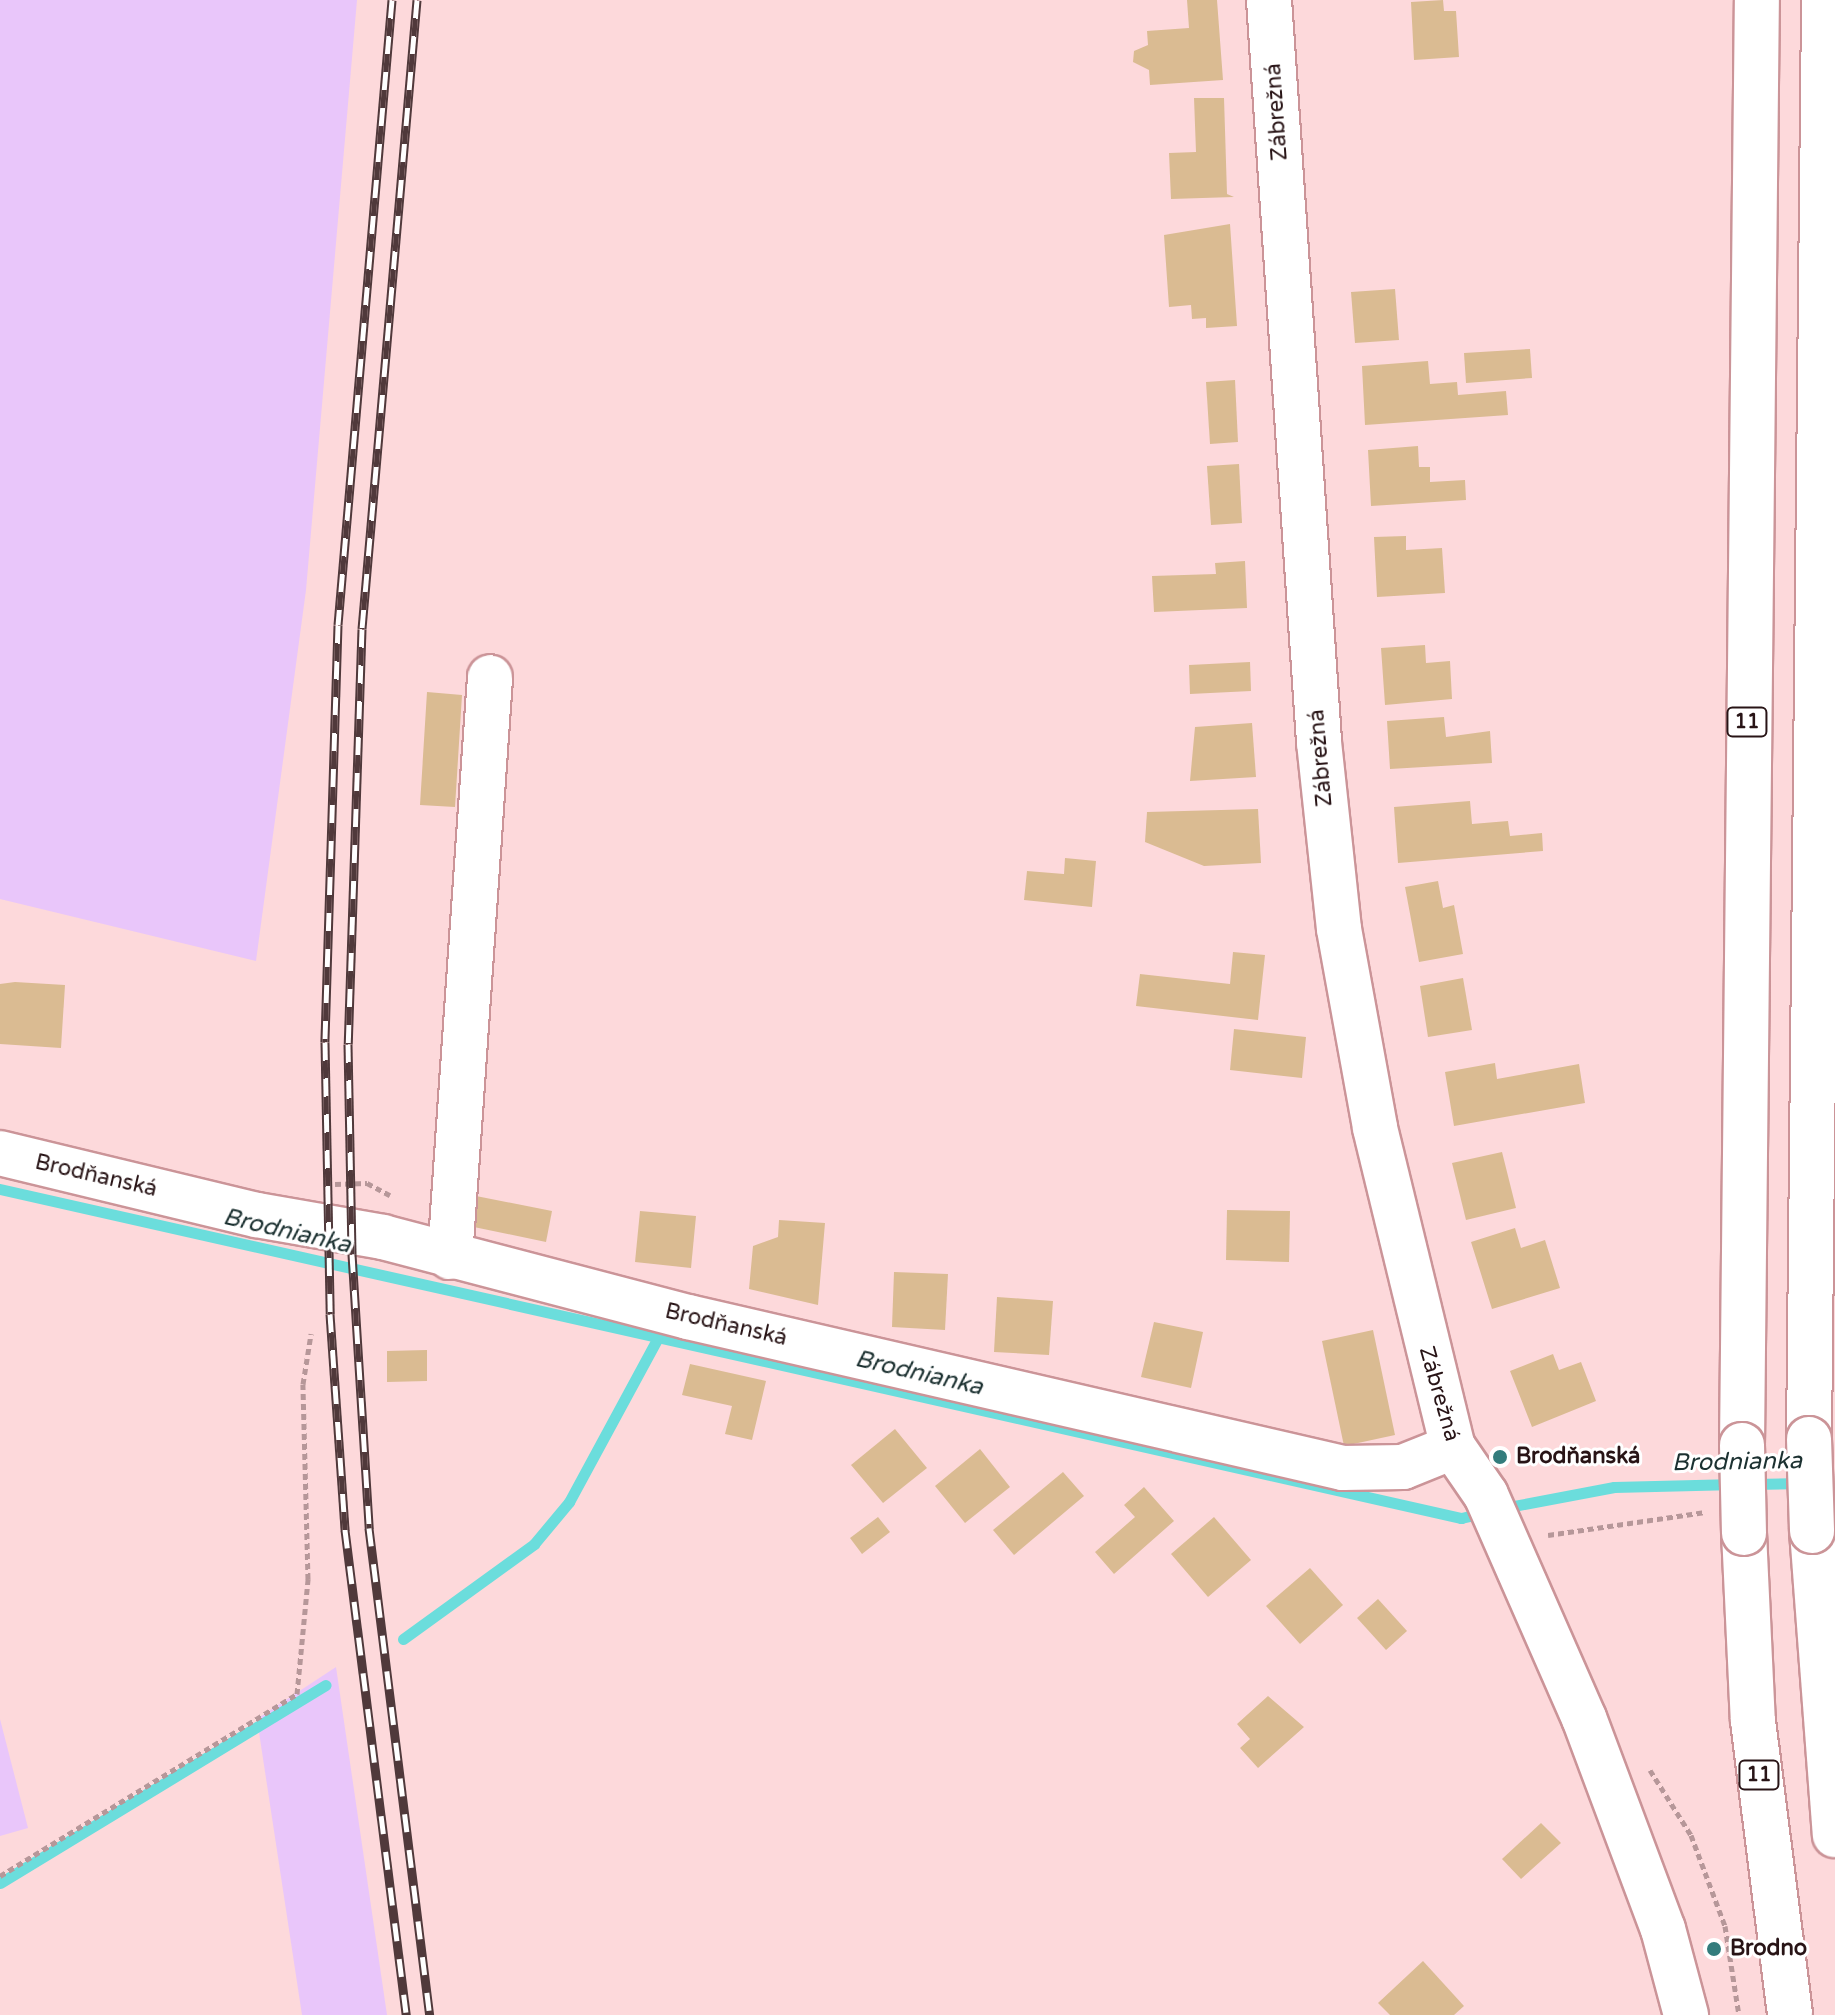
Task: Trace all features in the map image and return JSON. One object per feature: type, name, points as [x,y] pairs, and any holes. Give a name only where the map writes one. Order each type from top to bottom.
[{"type":"street","name":"Zábrežná","points":[[1269,0],[1317,726],[1339,929],[1375,1128],[1453,1447],[1486,1495],[1506,1538]]},
{"type":"street","name":"11","points":[[1757,0],[1742,1445],[1729,1522],[1790,2015]]},
{"type":"street","points":[[1824,0],[1809,1439],[1812,1531],[1835,1835]]},
{"type":"street","points":[[450,1257],[490,677]]},
{"type":"street","name":"Brodňanská","points":[[0,1153],[1343,1468],[1403,1467],[1453,1447]]},
{"type":"street","points":[[1506,1538],[1626,1830],[1686,2015]]},
{"type":"path","points":[[0,1876],[297,1694],[308,1579],[303,1384],[311,1334]]},
{"type":"path","points":[[1506,1538],[1729,1522]]},
{"type":"path","points":[[1643,1760],[1691,1835],[1725,1926],[1739,2015]]},
{"type":"shaded area","points":[[0,0],[357,0],[306,590],[256,961],[0,899]]},
{"type":"shaded area","points":[[336,1667],[387,2015],[302,2015],[257,1719]]},
{"type":"shaded area","points":[[0,1719],[28,1828],[0,1836]]},
{"type":"building","points":[[1187,0],[1217,0],[1223,80],[1150,85],[1149,70],[1133,62],[1134,51],[1148,45],[1147,31],[1189,28]]},
{"type":"building","points":[[1443,0],[1444,11],[1456,11],[1459,57],[1414,60],[1411,2]]},
{"type":"building","points":[[1194,98],[1224,98],[1227,194],[1234,197],[1171,199],[1169,153],[1196,152]]},
{"type":"building","points":[[1230,224],[1237,326],[1206,328],[1206,318],[1192,319],[1191,305],[1169,307],[1164,235]]},
{"type":"building","points":[[1395,289],[1399,340],[1355,343],[1351,292]]},
{"type":"building","points":[[1530,349],[1532,378],[1466,383],[1464,353]]},
{"type":"building","points":[[1428,361],[1430,384],[1457,382],[1458,395],[1506,391],[1508,415],[1365,425],[1362,366]]},
{"type":"building","points":[[1235,380],[1238,442],[1210,444],[1206,382]]},
{"type":"building","points":[[1418,446],[1419,467],[1430,467],[1430,482],[1465,480],[1466,500],[1371,506],[1368,450]]},
{"type":"building","points":[[1239,464],[1242,523],[1211,525],[1207,466]]},
{"type":"building","points":[[1406,536],[1406,550],[1442,548],[1445,593],[1377,597],[1374,537]]},
{"type":"building","points":[[1245,561],[1247,608],[1154,612],[1152,576],[1216,574],[1215,563]]},
{"type":"building","points":[[1425,645],[1426,663],[1450,661],[1452,699],[1385,705],[1381,648]]},
{"type":"building","points":[[1250,662],[1251,691],[1190,694],[1189,665]]},
{"type":"building","points":[[427,692],[462,695],[455,807],[420,805]]},
{"type":"building","points":[[1444,717],[1446,737],[1490,731],[1492,763],[1390,769],[1387,721]]},
{"type":"building","points":[[1252,723],[1256,777],[1190,781],[1195,727]]},
{"type":"building","points":[[1470,801],[1472,824],[1508,821],[1510,836],[1542,833],[1543,851],[1398,863],[1394,807]]},
{"type":"building","points":[[1258,809],[1261,863],[1204,866],[1145,842],[1147,812]]},
{"type":"building","points":[[1065,858],[1096,861],[1092,907],[1024,900],[1027,871],[1064,874]]},
{"type":"building","points":[[1438,881],[1443,908],[1454,905],[1463,954],[1419,962],[1405,887]]},
{"type":"building","points":[[1233,952],[1265,955],[1258,1020],[1136,1006],[1140,974],[1230,984]]},
{"type":"building","points":[[1463,978],[1472,1030],[1428,1037],[1420,986]]},
{"type":"building","points":[[0,984],[65,985],[61,1048],[0,1044]]},
{"type":"building","points":[[1234,1029],[1306,1037],[1302,1078],[1230,1070]]},
{"type":"building","points":[[1495,1063],[1497,1079],[1579,1064],[1585,1103],[1454,1126],[1445,1072]]},
{"type":"building","points":[[1502,1152],[1516,1208],[1466,1220],[1452,1163]]},
{"type":"building","points":[[476,1196],[552,1211],[546,1242],[469,1226]]},
{"type":"building","points":[[1227,1210],[1290,1211],[1289,1262],[1226,1260]]},
{"type":"building","points":[[640,1211],[696,1216],[691,1268],[635,1262]]},
{"type":"building","points":[[779,1220],[825,1223],[818,1305],[749,1289],[753,1246],[778,1237]]},
{"type":"building","points":[[1515,1228],[1521,1248],[1545,1240],[1560,1288],[1492,1309],[1471,1242]]},
{"type":"building","points":[[894,1272],[948,1274],[945,1330],[892,1327]]},
{"type":"building","points":[[997,1297],[1053,1301],[1049,1355],[994,1352]]},
{"type":"building","points":[[1154,1322],[1203,1332],[1191,1388],[1141,1377]]},
{"type":"building","points":[[1373,1330],[1395,1435],[1344,1446],[1322,1341]]},
{"type":"building","points":[[427,1350],[427,1381],[387,1382],[387,1351]]},
{"type":"building","points":[[1553,1354],[1559,1370],[1581,1362],[1596,1401],[1532,1427],[1510,1371]]},
{"type":"building","points":[[690,1364],[766,1381],[752,1440],[725,1434],[732,1406],[682,1395]]},
{"type":"building","points":[[895,1429],[927,1468],[883,1503],[851,1465]]},
{"type":"building","points":[[980,1449],[1010,1487],[965,1523],[935,1486]]},
{"type":"building","points":[[1063,1472],[1084,1496],[1014,1555],[993,1530]]},
{"type":"building","points":[[1144,1487],[1174,1521],[1114,1574],[1095,1552],[1135,1517],[1124,1505]]},
{"type":"building","points":[[878,1517],[890,1532],[862,1554],[850,1538]]},
{"type":"building","points":[[1214,1517],[1251,1560],[1208,1597],[1171,1554]]},
{"type":"building","points":[[1310,1568],[1343,1605],[1300,1644],[1266,1606]]},
{"type":"building","points":[[1378,1599],[1407,1631],[1386,1650],[1357,1618]]},
{"type":"building","points":[[1268,1696],[1304,1727],[1258,1768],[1240,1748],[1250,1739],[1237,1724]]},
{"type":"building","points":[[1541,1823],[1561,1843],[1521,1879],[1502,1859]]},
{"type":"building","points":[[1423,1961],[1464,2006],[1454,2015],[1390,2015],[1378,2003]]},
{"type":"waterway","name":"Brodnianka","points":[[0,1189],[1461,1518],[1482,1513]]},
{"type":"waterway","points":[[403,1639],[534,1544],[569,1502],[657,1339]]},
{"type":"waterway","name":"Brodnianka","points":[[1753,1484],[1804,1483]]},
{"type":"waterway","name":"Brodnianka","points":[[1503,1508],[1614,1487],[1736,1484]]},
{"type":"waterway","points":[[0,1883],[326,1685]]},
{"type":"railway","points":[[392,0],[338,625],[325,1042],[330,1314],[345,1530],[406,2015]]},
{"type":"railway","points":[[417,0],[362,629],[348,1044],[352,1254],[369,1528],[430,2015]]},
{"type":"place","name":"Brodňanská","points":[[1500,1457]]},
{"type":"place","name":"Brodno","points":[[1714,1949]]}]
